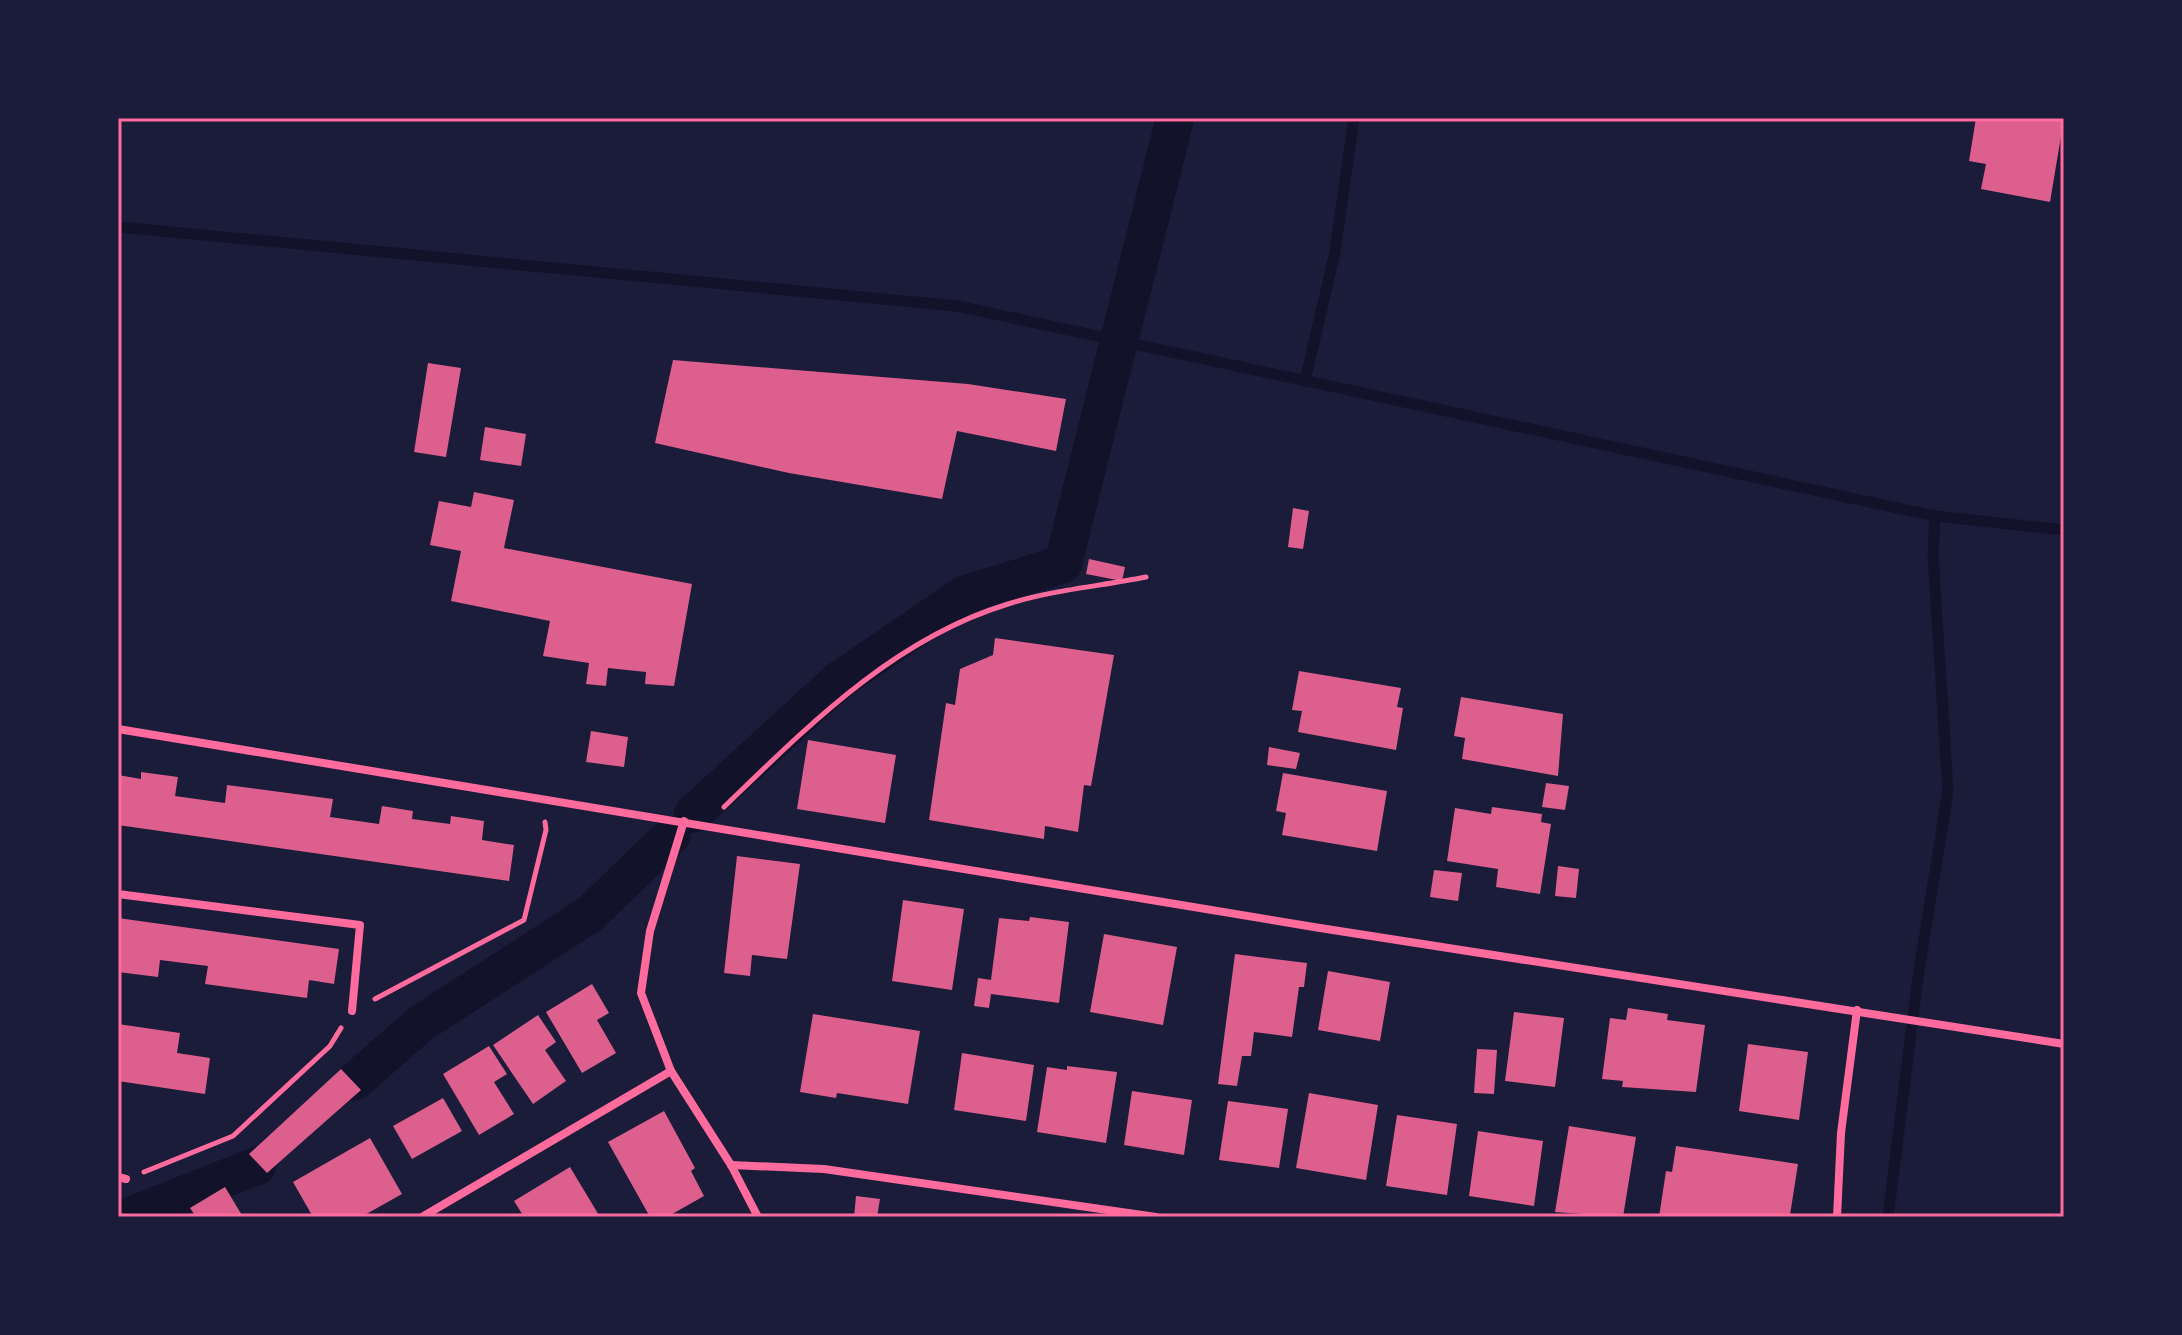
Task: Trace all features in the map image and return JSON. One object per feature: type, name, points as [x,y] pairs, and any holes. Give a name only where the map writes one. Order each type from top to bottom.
[{"type":"street","points":[[118,729],[1320,928],[2064,1044]]},
{"type":"street","points":[[684,821],[650,931],[641,993],[671,1071],[731,1165],[758,1217]]},
{"type":"street","points":[[118,894],[360,925],[352,1011]]},
{"type":"street","points":[[1837,1217],[1841,1133],[1857,1010]]},
{"type":"street","points":[[422,1217],[671,1071]]},
{"type":"street","points":[[731,1165],[824,1169],[1156,1217]]},
{"type":"path","points":[[706,824],[817,718],[910,646],[1008,604],[1146,577]]},
{"type":"building","points":[[1976,118],[2064,118],[2050,202],[1981,189],[1986,164],[1969,161]]},
{"type":"building","points":[[673,360],[968,384],[1066,399],[1056,451],[957,431],[942,499],[789,473],[655,443]]},
{"type":"building","points":[[428,363],[461,368],[446,457],[414,452]]},
{"type":"building","points":[[485,427],[526,434],[521,466],[480,460]]},
{"type":"building","points":[[474,492],[514,500],[504,548],[692,584],[674,686],[645,684],[646,672],[608,668],[606,686],[586,684],[589,663],[543,656],[550,621],[451,601],[461,551],[430,545],[439,501],[471,507]]},
{"type":"building","points":[[1293,508],[1309,511],[1303,549],[1288,547]]},
{"type":"building","points":[[1089,559],[1125,567],[1122,581],[1086,574]]},
{"type":"building","points":[[995,638],[1114,655],[1091,786],[1084,785],[1078,832],[1045,826],[1044,839],[929,820],[946,703],[955,705],[960,669],[993,655]]},
{"type":"building","points":[[1299,671],[1401,688],[1397,707],[1403,708],[1396,750],[1298,732],[1302,711],[1292,710]]},
{"type":"building","points":[[1461,697],[1563,714],[1558,776],[1462,759],[1465,738],[1454,736]]},
{"type":"building","points":[[591,731],[628,737],[624,767],[586,762]]},
{"type":"building","points":[[808,740],[896,755],[885,823],[797,809]]},
{"type":"building","points":[[1269,747],[1300,753],[1296,769],[1267,765]]},
{"type":"building","points":[[141,772],[178,777],[175,796],[225,803],[227,785],[333,799],[330,817],[379,824],[382,806],[413,811],[412,819],[450,824],[451,816],[484,821],[482,840],[514,845],[509,881],[118,825],[118,775],[141,779]]},
{"type":"building","points":[[1283,773],[1387,791],[1377,851],[1282,835],[1286,813],[1276,811]]},
{"type":"building","points":[[1546,783],[1569,786],[1565,810],[1542,807]]},
{"type":"building","points":[[1492,807],[1542,814],[1541,822],[1551,824],[1540,894],[1496,887],[1498,869],[1447,861],[1455,808],[1491,814]]},
{"type":"building","points":[[737,856],[800,864],[787,959],[752,955],[750,976],[724,973]]},
{"type":"building","points":[[1558,866],[1579,869],[1576,898],[1555,896]]},
{"type":"building","points":[[1434,870],[1462,873],[1458,901],[1430,897]]},
{"type":"building","points":[[903,900],[964,909],[952,990],[892,981]]},
{"type":"building","points":[[1030,917],[1069,922],[1059,1003],[991,994],[989,1008],[974,1006],[978,978],[991,980],[999,918],[1029,921]]},
{"type":"building","points":[[118,918],[339,949],[334,984],[309,980],[307,998],[205,984],[208,966],[160,960],[158,977],[118,972]]},
{"type":"building","points":[[1104,934],[1177,947],[1163,1025],[1090,1012]]},
{"type":"building","points":[[1235,954],[1307,963],[1304,987],[1299,987],[1292,1037],[1254,1032],[1251,1056],[1242,1056],[1237,1086],[1218,1084]]},
{"type":"building","points":[[1328,971],[1390,982],[1380,1041],[1318,1030]]},
{"type":"building","points":[[592,984],[609,1013],[597,1020],[616,1053],[582,1073],[546,1012]]},
{"type":"building","points":[[1628,1008],[1668,1014],[1667,1020],[1705,1025],[1696,1092],[1622,1087],[1623,1081],[1602,1079],[1610,1018],[1626,1020]]},
{"type":"building","points":[[1514,1012],[1564,1018],[1555,1087],[1505,1081]]},
{"type":"building","points":[[813,1014],[920,1031],[908,1104],[837,1093],[836,1098],[800,1092]]},
{"type":"building","points":[[538,1015],[556,1042],[545,1050],[566,1081],[533,1104],[493,1045]]},
{"type":"building","points":[[118,1024],[180,1033],[177,1053],[210,1058],[205,1094],[118,1081]]},
{"type":"building","points":[[1748,1044],[1808,1052],[1799,1120],[1739,1111]]},
{"type":"building","points":[[489,1046],[507,1074],[494,1082],[514,1114],[479,1135],[443,1074]]},
{"type":"building","points":[[1477,1049],[1497,1050],[1494,1094],[1474,1093]]},
{"type":"building","points":[[962,1053],[1034,1065],[1026,1121],[954,1110]]},
{"type":"building","points":[[1067,1066],[1117,1072],[1106,1143],[1037,1132],[1047,1067],[1067,1070]]},
{"type":"building","points":[[341,1069],[361,1090],[267,1173],[249,1154]]},
{"type":"building","points":[[1132,1091],[1192,1100],[1184,1155],[1124,1145]]},
{"type":"building","points":[[1309,1093],[1378,1105],[1366,1180],[1296,1168]]},
{"type":"building","points":[[443,1098],[462,1131],[412,1159],[393,1126]]},
{"type":"building","points":[[1228,1101],[1288,1109],[1279,1168],[1219,1160]]},
{"type":"building","points":[[664,1111],[695,1168],[691,1171],[704,1196],[667,1217],[650,1217],[608,1142]]},
{"type":"building","points":[[1397,1115],[1457,1124],[1447,1195],[1386,1186]]},
{"type":"building","points":[[1569,1126],[1636,1137],[1623,1217],[1555,1212]]},
{"type":"building","points":[[1478,1131],[1543,1141],[1534,1206],[1469,1196]]},
{"type":"building","points":[[370,1138],[402,1194],[361,1217],[313,1217],[293,1182]]},
{"type":"building","points":[[1676,1146],[1798,1164],[1790,1215],[1659,1217],[1666,1171],[1672,1172]]},
{"type":"building","points":[[570,1167],[600,1217],[524,1217],[514,1201]]},
{"type":"building","points":[[225,1187],[243,1217],[196,1217],[190,1208]]},
{"type":"building","points":[[856,1196],[880,1199],[877,1217],[854,1217]]},
{"type":"waterway","points":[[693,814],[838,681],[964,595],[1063,564],[1175,118]]},
{"type":"waterway","points":[[1305,381],[1335,252],[1354,118]]},
{"type":"waterway","points":[[118,227],[957,306],[1935,516],[2064,530]]},
{"type":"waterway","points":[[1888,1217],[1918,977],[1948,791],[1933,555],[1935,516]]},
{"type":"waterway","points":[[354,1082],[420,1024],[590,914],[672,835]]},
{"type":"waterway","points":[[128,1217],[257,1166]]}]
